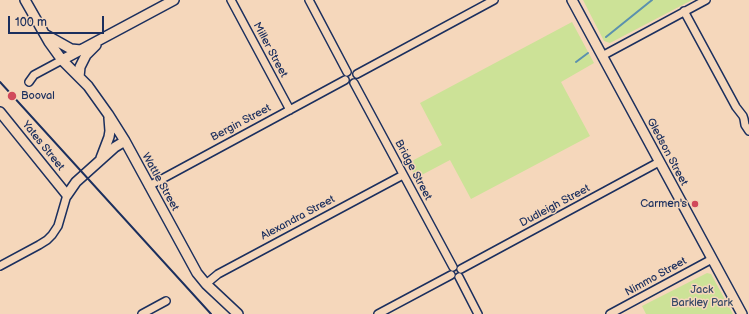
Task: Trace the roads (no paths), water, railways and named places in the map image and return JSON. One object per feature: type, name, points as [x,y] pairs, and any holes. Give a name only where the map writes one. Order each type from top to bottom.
[{"type":"street","name":"Wattle Street","points":[[25,0],[43,34],[62,60],[99,100],[108,114],[125,141],[194,268],[206,284],[238,314]]},
{"type":"street","points":[[29,82],[34,75],[101,40],[158,4],[174,0]]},
{"type":"street","name":"Miller Street","points":[[231,0],[290,110]]},
{"type":"street","points":[[309,0],[347,72]]},
{"type":"street","points":[[357,74],[494,0]]},
{"type":"street","name":"Gledson Street","points":[[572,0],[742,314]]},
{"type":"street","points":[[602,56],[706,0]]},
{"type":"street","points":[[684,11],[744,119],[744,125],[749,131]]},
{"type":"street","points":[[43,34],[71,49],[81,50]]},
{"type":"street","points":[[79,77],[80,67],[86,55],[101,40]]},
{"type":"street","points":[[347,72],[352,71],[357,74]]},
{"type":"street","points":[[347,72],[344,75],[344,80],[348,84],[354,83],[357,79],[357,74]]},
{"type":"street","name":"Bergin Street","points":[[149,186],[344,80]]},
{"type":"street","name":"Bridge Street","points":[[354,83],[453,267]]},
{"type":"street","name":"Yates Street","points":[[0,112],[67,195]]},
{"type":"street","points":[[101,159],[110,131],[108,114]]},
{"type":"street","points":[[0,266],[47,240],[58,226],[67,195],[76,182],[115,147],[125,141]]},
{"type":"street","name":"Dudleigh Street","points":[[461,269],[659,162]]},
{"type":"street","name":"Alexandra Street","points":[[206,284],[218,274],[403,175]]},
{"type":"street","name":"Nimmo Street","points":[[610,314],[712,259]]},
{"type":"street","points":[[451,275],[450,270],[457,266],[461,269],[462,273],[459,277]]},
{"type":"street","points":[[451,275],[454,278],[459,277]]},
{"type":"street","points":[[378,314],[451,275]]},
{"type":"street","points":[[459,277],[478,314]]},
{"type":"street","points":[[142,314],[166,301]]},
{"type":"waterway","points":[[606,37],[652,0]]},
{"type":"waterway","points":[[576,62],[588,53]]},
{"type":"railway","points":[[0,82],[211,314]]},
{"type":"place","name":"Booval","points":[[12,96]]},
{"type":"place","name":"Carmen's","points":[[695,204]]},
{"type":"park label","name":"Jack Barkley Park","points":[[702,296]]}]
